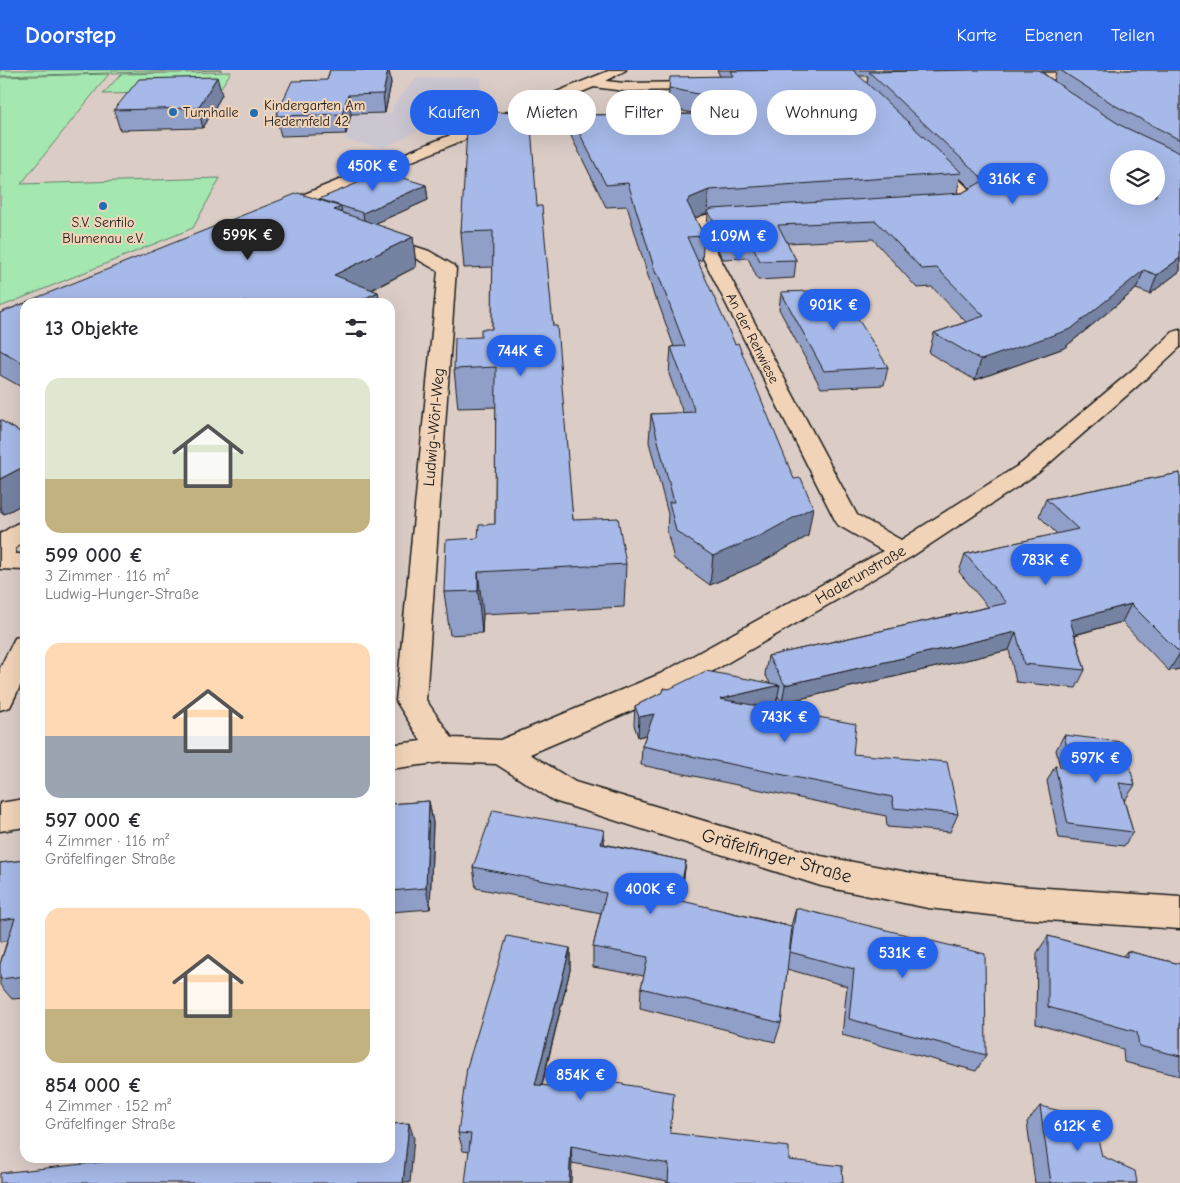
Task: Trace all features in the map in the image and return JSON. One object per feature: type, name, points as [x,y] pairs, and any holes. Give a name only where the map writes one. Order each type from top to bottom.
[{"type":"street","points":[[264,216],[593,83],[620,70]]},
{"type":"street","points":[[996,78],[1106,75]]},
{"type":"street","points":[[1035,77],[1053,91]]},
{"type":"street","points":[[593,83],[624,87],[722,85]]},
{"type":"street","points":[[918,206],[957,203],[969,197],[920,149]]},
{"type":"street","points":[[284,208],[310,217]]},
{"type":"street","name":"An der Rehwiese","points":[[765,216],[707,220],[696,226],[847,520],[902,551]]},
{"type":"street","name":"Ludwig-Wörl-Weg","points":[[362,234],[423,255],[448,269],[412,701],[443,750]]},
{"type":"street","name":"Haderunstraße","points":[[502,752],[670,682],[902,551],[1030,468],[1143,371],[1180,336]]},
{"type":"street","points":[[20,532],[9,539],[2,549],[5,562],[20,562]]},
{"type":"street","points":[[0,700],[20,656]]},
{"type":"street","points":[[395,757],[443,750],[502,752]]},
{"type":"street","name":"Gräfelfinger Straße","points":[[502,752],[565,792],[821,871],[928,892],[1017,902],[1180,913]]},
{"type":"street","points":[[0,817],[20,814]]},
{"type":"shaded area","points":[[481,77],[481,90],[410,90],[410,135],[384,148],[345,140],[351,114],[393,113],[393,106],[416,78]]},
{"type":"green space","points":[[0,70],[222,70],[0,76]]},
{"type":"green space","points":[[231,72],[218,92],[103,94],[121,74]]},
{"type":"green space","name":"S.V. Sentilo Blumenau e.V.","points":[[109,74],[21,184],[220,178],[193,228],[0,307],[0,77]]},
{"type":"building","points":[[330,70],[388,70],[383,94],[348,95],[342,114],[276,116],[292,81],[327,80]]},
{"type":"building","points":[[853,70],[874,90],[767,90],[767,135],[876,135],[876,92],[962,173],[709,190],[690,198],[687,202],[704,236],[687,237],[735,344],[738,343],[794,479],[801,478],[813,507],[762,535],[713,556],[676,531],[669,502],[674,502],[651,414],[695,412],[671,347],[685,346],[658,274],[656,274],[628,183],[606,185],[580,135],[596,135],[596,115],[606,115],[606,135],[681,135],[681,114],[691,114],[691,135],[757,135],[757,90],[691,90],[691,93],[669,88],[670,77],[734,76],[731,71]]},
{"type":"building","points":[[1038,70],[1122,126],[1180,153],[1180,235],[1178,235],[1180,236],[1180,258],[1157,275],[1144,270],[1071,329],[981,360],[934,333],[984,316],[937,268],[922,269],[876,221],[778,225],[796,260],[760,261],[750,240],[725,241],[708,211],[712,209],[962,193],[983,181],[980,176],[869,72]]},
{"type":"building","points":[[1060,70],[1180,70],[1180,140],[1116,106]]},
{"type":"building","points":[[217,77],[198,108],[114,110],[139,79]]},
{"type":"building","points":[[498,112],[508,112],[508,135],[532,135],[537,206],[542,206],[553,326],[557,326],[573,520],[618,518],[626,564],[478,572],[478,591],[444,592],[446,540],[478,538],[479,525],[495,524],[496,367],[454,369],[455,338],[481,337],[481,329],[492,329],[493,231],[461,232],[467,135],[498,135]]},
{"type":"building","points":[[384,172],[426,185],[363,213],[319,199]]},
{"type":"building","points":[[298,193],[341,207],[334,210],[413,237],[334,275],[378,292],[365,298],[36,298]]},
{"type":"building","points":[[840,290],[888,367],[824,371],[781,292]]},
{"type":"building","points":[[20,305],[20,361],[0,350],[0,313]]},
{"type":"building","points":[[0,420],[20,432],[20,469],[0,479]]},
{"type":"building","points":[[1180,473],[1180,653],[1131,604],[1070,620],[1085,670],[1024,664],[1016,632],[785,685],[768,656],[1007,603],[965,554],[1078,529],[1046,499]]},
{"type":"building","points":[[706,671],[780,685],[720,699],[856,724],[853,754],[947,762],[958,814],[894,808],[892,797],[642,746],[654,714],[639,717],[635,706],[663,692],[664,688],[669,689]]},
{"type":"building","points":[[1064,735],[1122,742],[1135,785],[1119,783],[1133,832],[1068,824],[1055,766],[1072,769]]},
{"type":"building","points":[[429,801],[426,888],[395,891],[395,804]]},
{"type":"building","points":[[493,810],[604,830],[601,844],[686,861],[678,900],[792,927],[781,1023],[641,988],[648,957],[593,947],[606,893],[473,867]]},
{"type":"building","points":[[20,861],[20,977],[0,979],[0,964],[15,918],[0,920],[0,863]]},
{"type":"building","points":[[796,908],[985,954],[986,1055],[849,1019],[854,969],[790,952]]},
{"type":"building","points":[[507,936],[570,948],[535,1085],[608,1089],[610,1082],[674,1093],[670,1133],[789,1147],[789,1160],[842,1166],[843,1183],[668,1183],[669,1164],[571,1146],[569,1183],[465,1183],[471,1134],[458,1133],[467,1067]]},
{"type":"building","points":[[1048,936],[1127,957],[1127,951],[1180,964],[1180,1056],[1139,1046],[1137,1032],[1048,1007]]},
{"type":"building","points":[[1040,1106],[1093,1119],[1102,1156],[1135,1171],[1137,1183],[1051,1183]]},
{"type":"building","points":[[409,1123],[403,1183],[0,1183],[0,1173],[93,1163],[395,1163],[395,1124]]},
{"type":"place","name":"Turnhalle","points":[[173,112]]},
{"type":"place","name":"Kindergarten Am Hedernfeld 42","points":[[254,113]]},
{"type":"place","name":"S.V. Sentilo Blumenau e.V.","points":[[103,206]]}]
